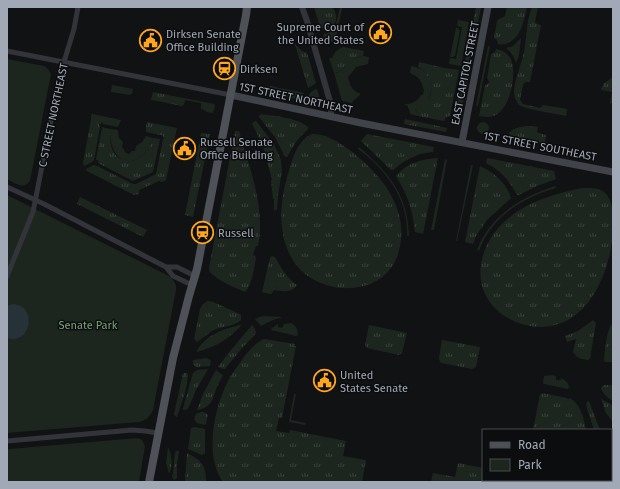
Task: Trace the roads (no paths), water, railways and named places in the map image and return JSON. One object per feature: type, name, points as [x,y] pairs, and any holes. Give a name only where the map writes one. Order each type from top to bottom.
[{"type":"main road","name":"EAST CAPITOL STREET","points":[[462,142],[488,7]]},
{"type":"main road","points":[[149,482],[173,358],[195,276],[248,10]]},
{"type":"main road","name":"1ST STREET NORTHEAST","points":[[231,95],[331,117],[462,142]]},
{"type":"main road","name":"1ST STREET SOUTHEAST","points":[[462,142],[613,172]]},
{"type":"street","name":"C STREET NORTHEAST","points":[[7,276],[33,212],[60,75],[74,29],[78,7]]},
{"type":"street","points":[[302,7],[331,105],[331,117]]},
{"type":"street","name":"1ST STREET NORTHEAST","points":[[7,51],[231,95]]},
{"type":"street","points":[[7,187],[36,200],[166,267],[173,276],[192,285]]},
{"type":"street","points":[[166,267],[177,267],[195,276]]},
{"type":"street","points":[[7,441],[132,430],[145,430],[158,433]]},
{"type":"place","name":"Supreme Court of the United States","points":[[380,33]]},
{"type":"place","name":"Dirksen Senate Office Building","points":[[151,40]]},
{"type":"place","name":"Dirksen","points":[[224,69]]},
{"type":"place","name":"Russell Senate Office Building","points":[[185,148]]},
{"type":"place","name":"Russell","points":[[202,233]]},
{"type":"place","name":"United States Senate","points":[[325,381]]},
{"type":"park label","name":"Senate Park","points":[[88,325]]}]
